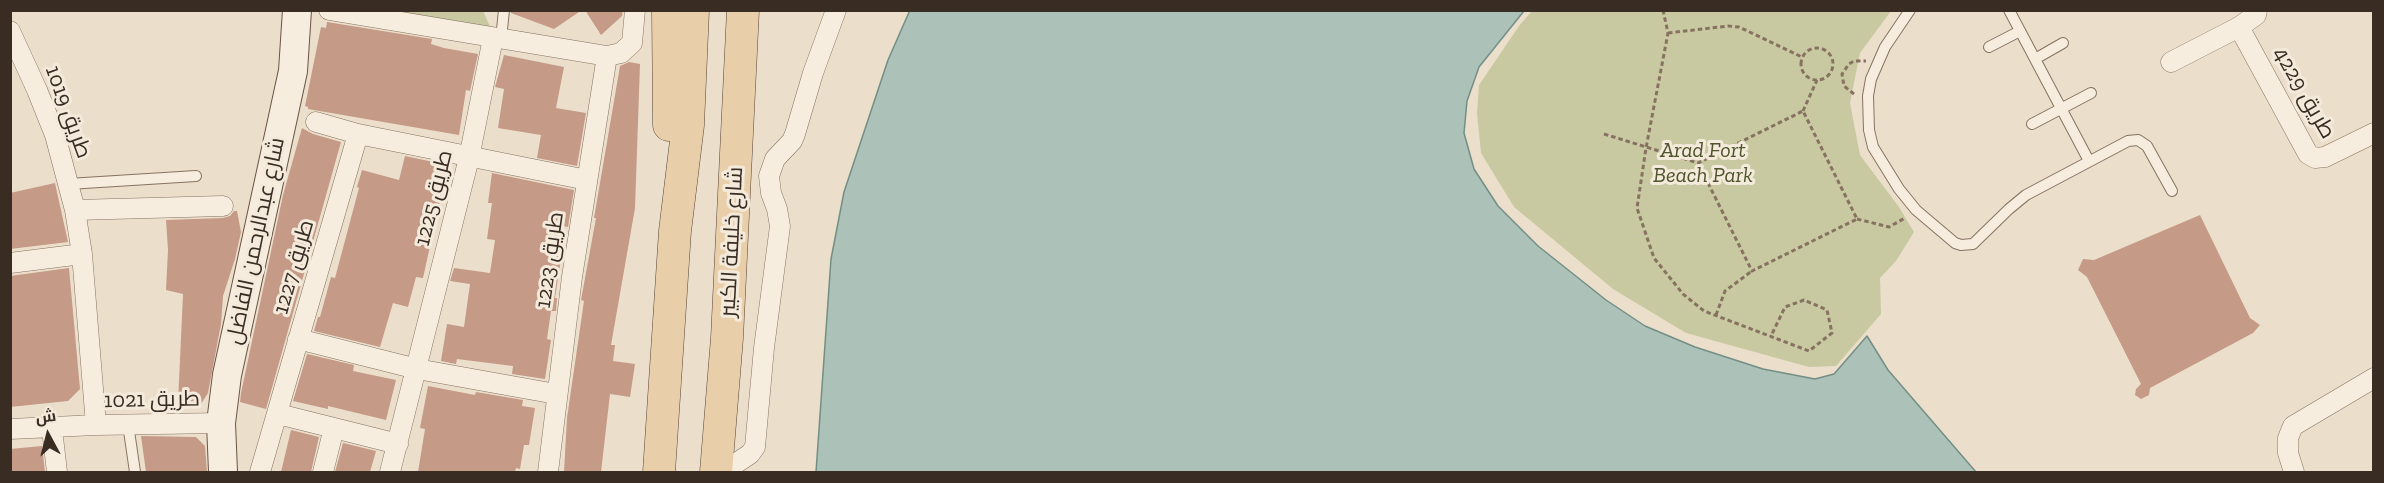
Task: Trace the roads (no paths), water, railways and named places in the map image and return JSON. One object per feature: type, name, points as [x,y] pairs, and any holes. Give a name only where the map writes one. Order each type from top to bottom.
[{"type":"main road","points":[[668,10],[669,142],[675,231]]},
{"type":"main road","points":[[659,472],[675,231],[688,125],[693,10]]},
{"type":"main road","name":"شارع خليفة الكبير","points":[[716,469],[727,338],[743,10]]},
{"type":"street","name":"شارع عبدالرحمن الفاضل","points":[[223,472],[222,423],[227,375],[293,71],[297,10]]},
{"type":"street","points":[[329,10],[607,56],[621,53],[632,43],[635,10]]},
{"type":"street","points":[[716,469],[735,465],[750,454],[755,447],[765,337],[780,226],[771,193],[770,176],[776,159],[795,134],[813,73],[836,10]]},
{"type":"street","points":[[2170,62],[2239,27],[2256,15],[2257,10]]},
{"type":"street","name":"طريق 4229","points":[[2239,27],[2308,154],[2315,158],[2325,157],[2373,133]]},
{"type":"street","name":"طريق 1019","points":[[10,31],[17,59],[55,135],[75,210],[82,254],[96,425]]},
{"type":"street","name":"طريق 1225","points":[[390,472],[470,158],[497,39]]},
{"type":"street","name":"طريق 1223","points":[[548,472],[556,394],[607,56]]},
{"type":"street","points":[[316,122],[358,134],[470,158],[587,180]]},
{"type":"street","name":"طريق 1227","points":[[260,472],[358,134]]},
{"type":"street","points":[[75,210],[223,206]]},
{"type":"street","points":[[10,263],[82,254]]},
{"type":"street","points":[[298,339],[417,369],[556,394]]},
{"type":"street","points":[[2294,472],[2288,453],[2288,438],[2293,426],[2373,378]]},
{"type":"street","points":[[278,414],[398,444]]},
{"type":"street","name":"طريق 1021","points":[[10,429],[222,423]]},
{"type":"street","points":[[323,472],[334,428]]},
{"type":"street","points":[[52,429],[57,472]]},
{"type":"lane","points":[[497,39],[504,10]]},
{"type":"lane","points":[[2009,10],[2089,161]]},
{"type":"lane","points":[[1908,11],[1877,62],[1868,96],[1869,130],[1873,147],[1899,189],[1917,210],[1955,243],[1973,244],[2008,209],[2026,195],[2128,141],[2138,140],[2147,146],[2172,191]]},
{"type":"lane","points":[[1989,48],[2020,31]]},
{"type":"lane","points":[[2034,59],[2063,43]]},
{"type":"lane","points":[[2032,124],[2091,93]]},
{"type":"lane","points":[[68,184],[196,176]]},
{"type":"lane","points":[[128,424],[135,472]]},
{"type":"park label","name":"Arad Fort Beach Park","points":[[1703,164]]}]
